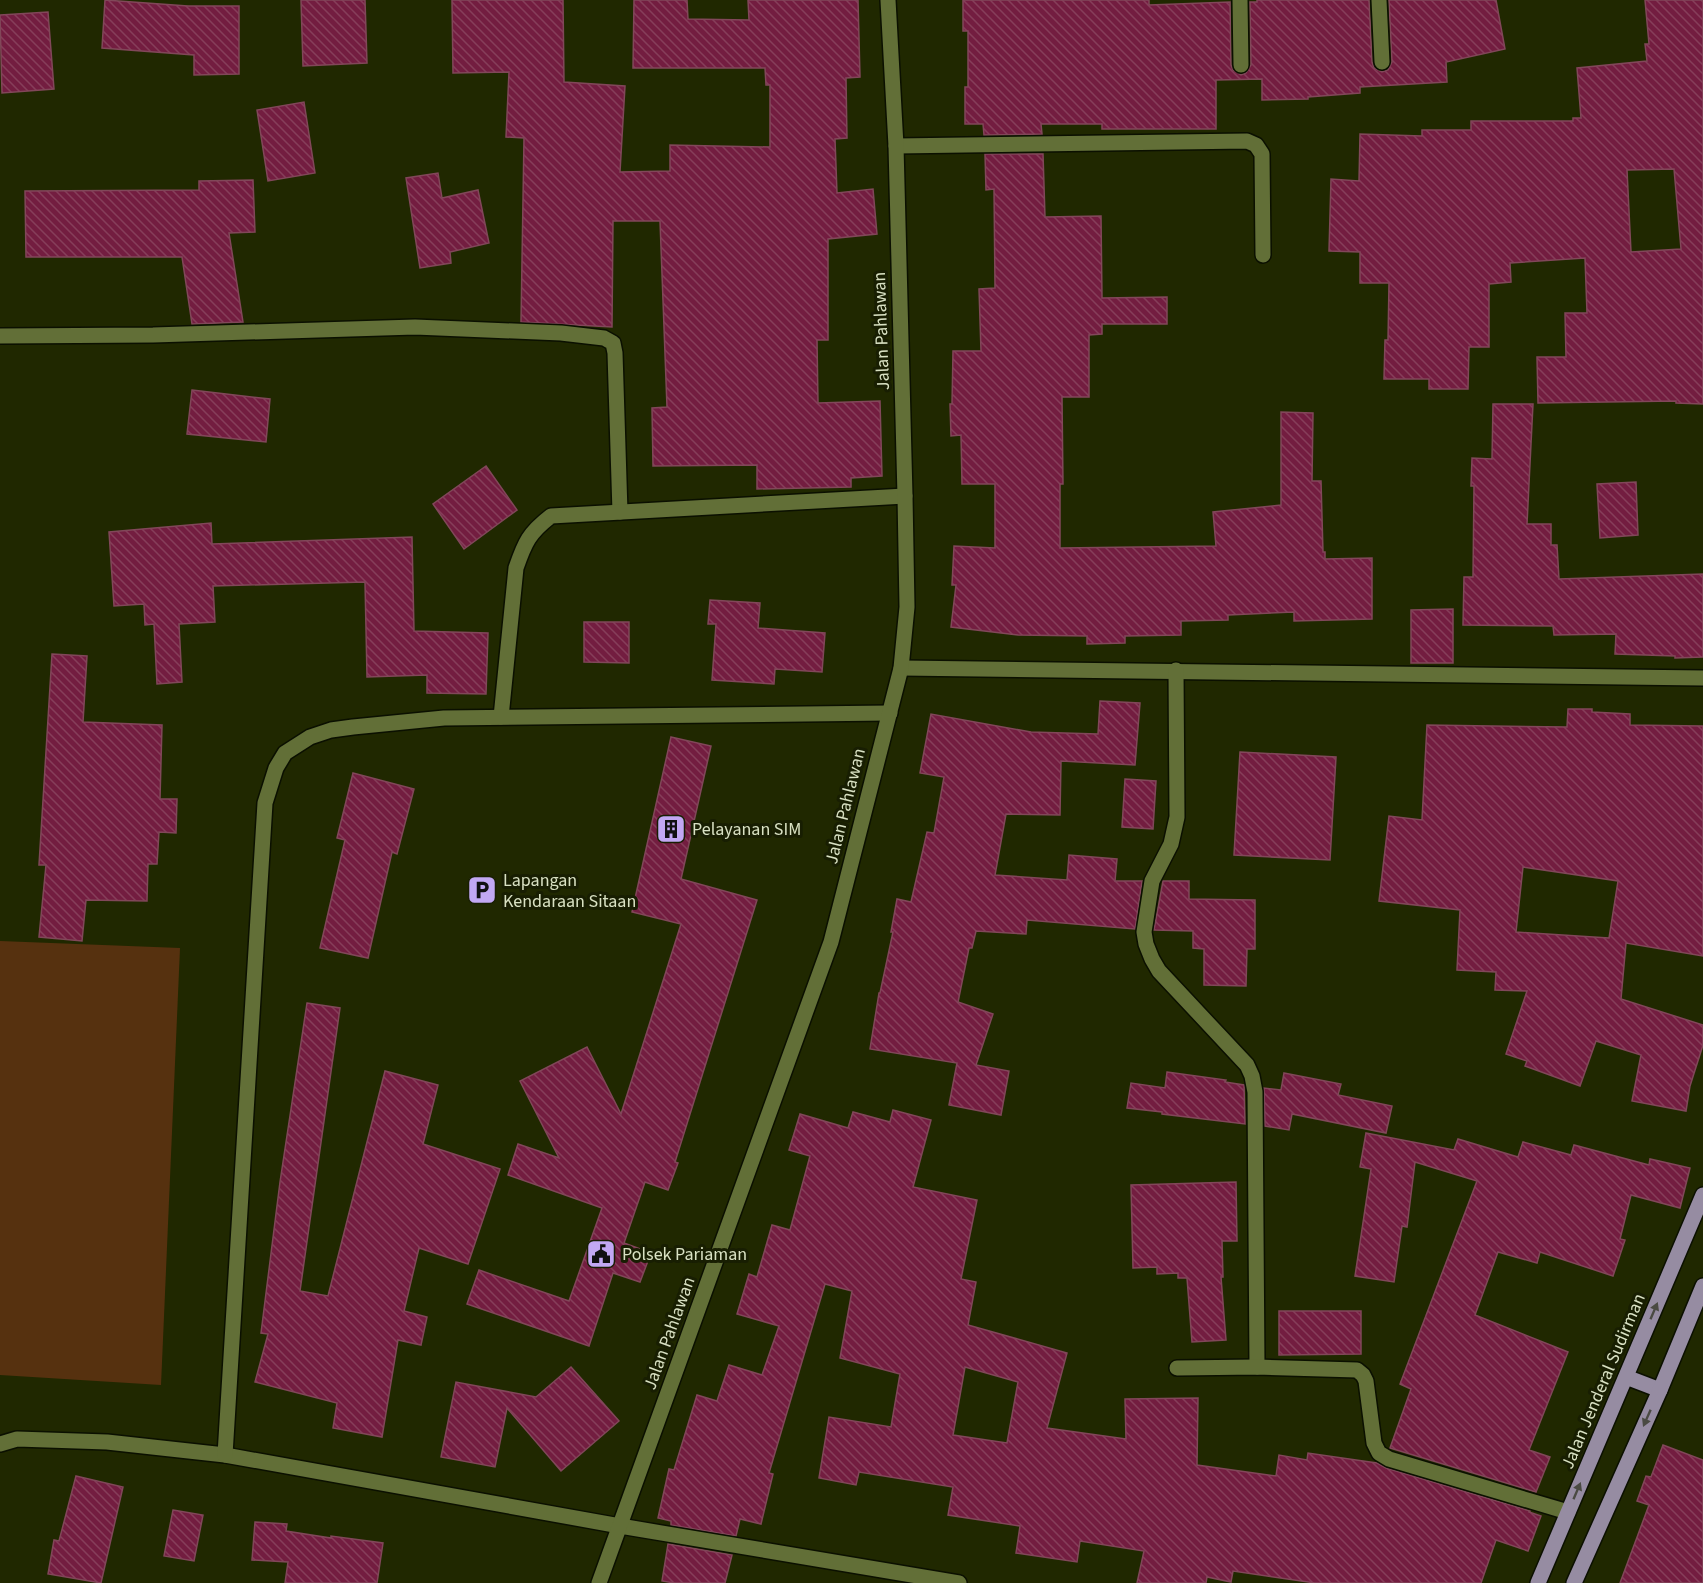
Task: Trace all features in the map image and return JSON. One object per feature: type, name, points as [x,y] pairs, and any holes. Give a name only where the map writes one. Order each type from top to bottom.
[{"type":"main road","name":"Jalan Jenderal Sudirman","points":[[1538,1583],[1703,1195]]},
{"type":"main road","points":[[1574,1583],[1660,1390],[1703,1286]]},
{"type":"main road","points":[[1626,1377],[1660,1390]]},
{"type":"street","name":"Jalan Pahlawan","points":[[599,1583],[831,942],[901,668],[907,607],[905,496],[896,146],[888,0]]},
{"type":"street","points":[[1240,0],[1241,65]]},
{"type":"street","points":[[1379,0],[1382,62]]},
{"type":"street","points":[[896,146],[1247,141],[1256,145],[1262,154],[1263,255]]},
{"type":"street","points":[[0,336],[153,335],[416,327],[561,333],[604,338],[613,343],[615,353],[620,512]]},
{"type":"street","points":[[501,717],[516,568],[523,548],[534,529],[551,516],[905,496]]},
{"type":"street","points":[[901,668],[1703,678]]},
{"type":"street","points":[[1176,670],[1177,817],[1171,844],[1157,868],[1150,888],[1144,932],[1146,944],[1159,970],[1247,1065],[1252,1077],[1255,1092],[1257,1368]]},
{"type":"street","points":[[225,1455],[265,803],[273,775],[285,753],[310,737],[331,730],[444,718],[890,712]]},
{"type":"street","points":[[1177,1368],[1357,1370],[1366,1381],[1374,1443],[1379,1453],[1389,1459],[1568,1512]]},
{"type":"street","points":[[0,1444],[16,1439],[107,1442],[225,1455],[620,1526],[959,1583]]},
{"type":"shaded area","points":[[0,941],[180,948],[161,1385],[0,1375]]},
{"type":"building","points":[[105,0],[188,6],[239,6],[239,74],[194,75],[194,55],[102,48]]},
{"type":"building","points":[[301,0],[365,0],[367,63],[303,66]]},
{"type":"building","points":[[452,0],[563,0],[564,82],[625,86],[620,172],[670,171],[670,145],[770,147],[770,85],[766,85],[765,68],[633,68],[634,0],[687,0],[688,19],[749,20],[748,0],[858,0],[860,77],[846,78],[847,138],[835,139],[837,193],[873,189],[877,234],[828,239],[828,340],[817,340],[818,403],[880,401],[882,476],[851,478],[851,487],[757,489],[757,465],[653,466],[652,408],[667,407],[660,221],[613,221],[612,327],[521,322],[524,138],[506,137],[509,72],[453,73]]},
{"type":"building","points":[[963,0],[1149,0],[1149,5],[1230,2],[1231,65],[1233,70],[1241,75],[1246,73],[1251,65],[1250,2],[1257,2],[1257,0],[1369,0],[1372,62],[1374,68],[1382,72],[1388,70],[1392,62],[1389,0],[1496,0],[1505,49],[1446,62],[1447,82],[1360,87],[1360,93],[1308,97],[1308,99],[1262,100],[1262,79],[1216,80],[1216,129],[1102,129],[1102,124],[1041,124],[1042,134],[984,135],[983,124],[965,124],[965,87],[968,87],[968,31],[963,31]]},
{"type":"building","points":[[1645,0],[1703,0],[1703,404],[1676,403],[1676,401],[1538,403],[1537,357],[1566,357],[1565,313],[1587,313],[1585,258],[1510,263],[1511,282],[1489,284],[1489,347],[1469,347],[1468,389],[1429,389],[1429,379],[1384,379],[1385,340],[1388,340],[1389,283],[1360,283],[1360,252],[1329,251],[1331,179],[1359,181],[1360,134],[1422,136],[1422,130],[1471,130],[1471,121],[1573,121],[1573,118],[1581,118],[1577,68],[1647,61],[1645,44],[1649,44]],"holes":[[[1674,169],[1681,249],[1631,252],[1627,170]]]},
{"type":"building","points":[[48,12],[54,89],[2,93],[0,15]]},
{"type":"building","points":[[304,102],[315,173],[268,181],[257,110]]},
{"type":"building","points":[[985,154],[1043,154],[1045,217],[1101,216],[1102,298],[1167,297],[1167,324],[1102,324],[1102,334],[1089,335],[1089,397],[1062,397],[1063,484],[1060,484],[1060,548],[1216,546],[1213,512],[1281,505],[1281,412],[1313,413],[1312,481],[1321,481],[1325,559],[1372,558],[1372,619],[1294,621],[1294,612],[1228,615],[1228,620],[1181,621],[1181,635],[1125,636],[1125,643],[1087,644],[1087,636],[1018,635],[951,627],[956,585],[952,585],[954,546],[995,548],[995,484],[962,484],[961,435],[951,436],[950,404],[952,404],[953,351],[981,351],[979,289],[995,288],[994,189],[986,190]]},
{"type":"building","points":[[438,173],[442,198],[478,190],[489,243],[450,252],[451,263],[420,268],[406,178]]},
{"type":"building","points":[[253,180],[255,232],[229,233],[243,322],[192,324],[182,257],[26,257],[25,191],[199,190],[199,181]]},
{"type":"building","points":[[192,390],[270,399],[266,442],[187,434]]},
{"type":"building","points":[[1493,404],[1533,404],[1527,524],[1551,524],[1551,545],[1557,545],[1559,579],[1703,574],[1703,657],[1675,658],[1675,656],[1615,654],[1616,634],[1554,635],[1553,626],[1463,625],[1464,577],[1473,577],[1472,458],[1492,459]]},
{"type":"building","points":[[486,466],[517,510],[464,549],[433,504]]},
{"type":"building","points":[[1636,482],[1638,535],[1600,538],[1597,484]]},
{"type":"building","points":[[211,523],[212,544],[412,537],[414,631],[488,633],[486,694],[427,693],[427,675],[367,677],[365,582],[213,586],[215,622],[179,624],[182,682],[157,684],[154,624],[145,625],[144,604],[114,606],[109,532]]},
{"type":"building","points":[[710,600],[760,603],[758,628],[825,633],[822,672],[775,669],[774,684],[712,680],[716,624],[708,624]]},
{"type":"building","points":[[1453,609],[1453,663],[1411,663],[1411,610]]},
{"type":"building","points":[[584,622],[629,622],[629,663],[584,662]]},
{"type":"building","points":[[52,654],[87,656],[83,722],[162,725],[160,799],[177,799],[176,833],[159,832],[157,864],[148,864],[147,901],[86,900],[82,941],[39,937],[46,865],[39,865]]},
{"type":"building","points":[[1100,701],[1140,703],[1135,765],[1061,761],[1060,815],[1006,814],[995,875],[1067,880],[1069,855],[1117,859],[1115,881],[1142,881],[1135,929],[1027,920],[1026,934],[976,931],[972,948],[969,948],[958,1002],[993,1014],[976,1065],[1009,1071],[1001,1115],[949,1105],[957,1063],[870,1049],[879,993],[893,932],[891,932],[897,899],[911,902],[927,832],[934,833],[944,777],[920,773],[931,714],[1031,732],[1098,734]]},
{"type":"building","points":[[1568,709],[1592,709],[1592,712],[1630,714],[1630,725],[1703,726],[1703,956],[1626,943],[1621,999],[1703,1025],[1703,1045],[1690,1086],[1686,1111],[1632,1101],[1641,1055],[1596,1041],[1580,1086],[1525,1066],[1527,1061],[1506,1054],[1527,991],[1495,990],[1496,972],[1457,970],[1460,910],[1379,901],[1389,816],[1422,820],[1427,725],[1567,727]],"holes":[[[1523,867],[1618,881],[1609,938],[1516,932]]]},
{"type":"building","points":[[671,737],[711,746],[681,879],[757,900],[668,1190],[645,1182],[624,1243],[651,1253],[640,1282],[613,1273],[589,1346],[467,1304],[479,1270],[569,1301],[602,1208],[508,1175],[518,1144],[559,1158],[520,1081],[587,1047],[621,1114],[681,924],[632,912]]},
{"type":"building","points":[[1240,752],[1336,757],[1330,860],[1234,855]]},
{"type":"building","points":[[353,773],[414,789],[397,854],[392,852],[368,958],[320,948],[345,840],[337,838]]},
{"type":"building","points":[[1125,779],[1156,781],[1153,829],[1122,827]]},
{"type":"building","points":[[1163,881],[1189,881],[1189,899],[1255,900],[1255,949],[1247,949],[1246,986],[1204,985],[1204,949],[1193,948],[1193,931],[1154,930]]},
{"type":"building","points":[[307,1003],[340,1008],[300,1291],[328,1296],[385,1071],[438,1085],[423,1144],[500,1169],[468,1264],[419,1248],[404,1311],[427,1317],[421,1345],[398,1340],[382,1437],[333,1428],[337,1403],[255,1382],[268,1334],[261,1333],[280,1182]]},
{"type":"building","points":[[1167,1072],[1226,1080],[1225,1082],[1244,1085],[1245,1124],[1127,1108],[1131,1083],[1165,1088]]},
{"type":"building","points":[[1284,1073],[1341,1084],[1338,1095],[1392,1106],[1386,1133],[1292,1114],[1289,1130],[1265,1126],[1264,1088],[1281,1090]]},
{"type":"building","points":[[893,1110],[931,1120],[913,1187],[977,1200],[961,1279],[976,1282],[968,1325],[1067,1353],[1047,1428],[1126,1439],[1125,1399],[1198,1398],[1197,1465],[1276,1476],[1279,1455],[1307,1460],[1308,1453],[1377,1463],[1386,1468],[1541,1516],[1528,1551],[1496,1540],[1481,1583],[1315,1583],[1233,1571],[1231,1582],[1207,1577],[1206,1583],[1137,1583],[1144,1551],[1080,1541],[1077,1562],[1016,1553],[1020,1526],[948,1515],[953,1487],[859,1472],[856,1485],[819,1478],[829,1417],[891,1427],[900,1374],[840,1358],[852,1291],[825,1284],[769,1473],[773,1474],[761,1524],[740,1519],[736,1536],[671,1525],[671,1521],[658,1518],[669,1469],[674,1470],[697,1395],[717,1401],[729,1365],[762,1375],[779,1326],[737,1314],[749,1274],[757,1277],[772,1225],[790,1230],[810,1156],[789,1150],[800,1114],[848,1128],[853,1112],[890,1122]],"holes":[[[965,1367],[1018,1382],[1007,1443],[953,1435]]]},
{"type":"building","points":[[1366,1133],[1454,1150],[1458,1139],[1518,1157],[1523,1142],[1571,1155],[1574,1145],[1649,1165],[1650,1159],[1690,1168],[1680,1208],[1631,1195],[1620,1239],[1625,1240],[1613,1276],[1540,1252],[1537,1263],[1498,1252],[1475,1315],[1568,1352],[1529,1450],[1550,1457],[1536,1492],[1390,1448],[1411,1389],[1400,1384],[1477,1181],[1415,1162],[1407,1227],[1402,1226],[1394,1282],[1355,1276],[1371,1169],[1360,1167]]},
{"type":"building","points":[[1236,1182],[1237,1241],[1222,1241],[1223,1277],[1221,1277],[1226,1340],[1192,1342],[1187,1278],[1178,1278],[1178,1273],[1157,1274],[1157,1267],[1133,1268],[1131,1185]]},
{"type":"building","points":[[1279,1311],[1361,1311],[1361,1354],[1279,1355]]},
{"type":"building","points":[[571,1367],[619,1421],[561,1471],[507,1408],[495,1467],[441,1457],[456,1382],[536,1397]]},
{"type":"building","points":[[1663,1445],[1703,1460],[1703,1583],[1620,1583],[1649,1505],[1637,1501],[1646,1476],[1651,1477]]},
{"type":"building","points":[[76,1476],[123,1487],[101,1583],[48,1574],[54,1540],[59,1541]]},
{"type":"building","points":[[173,1510],[203,1515],[194,1561],[164,1556]]},
{"type":"building","points":[[255,1522],[287,1524],[286,1531],[383,1543],[377,1583],[285,1583],[288,1562],[252,1560]]},
{"type":"building","points":[[668,1544],[732,1555],[725,1583],[662,1581]]},
{"type":"place","name":"Pelayanan SIM","points":[[671,829]]},
{"type":"place","name":"Lapangan Kendaraan Sitaan","points":[[482,890]]},
{"type":"place","name":"Polsek Pariaman","points":[[601,1254]]}]
